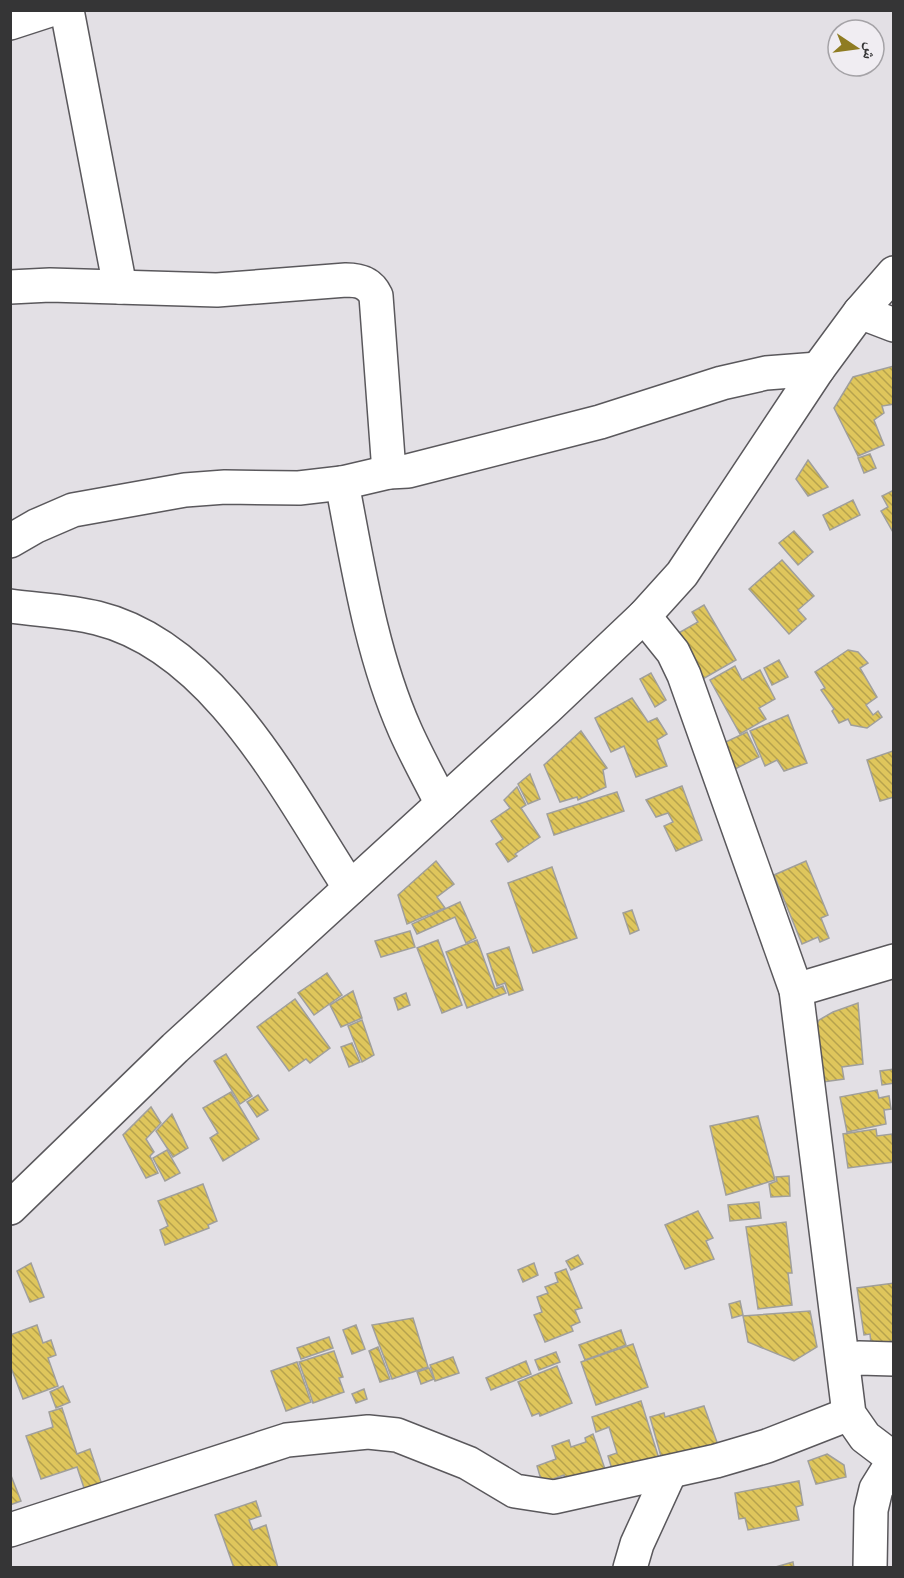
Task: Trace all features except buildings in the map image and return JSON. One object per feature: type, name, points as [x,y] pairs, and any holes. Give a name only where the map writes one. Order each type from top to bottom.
[{"type":"street","points":[[10,23],[50,10]]},
{"type":"street","points":[[67,10],[120,287]]},
{"type":"street","points":[[10,1208],[175,1048],[644,616],[688,566],[818,369],[860,312],[894,273]]},
{"type":"street","points":[[10,287],[50,285],[217,290],[346,280],[364,282],[373,289],[376,296],[389,472]]},
{"type":"street","points":[[860,312],[894,325]]},
{"type":"street","points":[[10,541],[36,526],[73,510],[185,490],[225,487],[299,488],[342,483],[389,472],[408,471],[600,422],[722,383],[766,373],[818,369]]},
{"type":"street","points":[[342,483],[364,596],[387,676],[405,729],[442,804]]},
{"type":"street","points":[[10,606],[96,618],[126,628],[196,674],[244,725],[350,888]]},
{"type":"street","points":[[644,616],[673,652],[684,675],[796,990],[849,1414],[865,1437],[894,1459],[876,1488],[871,1510],[870,1568]]},
{"type":"street","points":[[796,990],[894,961]]},
{"type":"street","points":[[844,1363],[860,1358],[894,1359]]},
{"type":"street","points":[[10,1530],[286,1440],[319,1435],[368,1432],[397,1435],[468,1463],[515,1491],[541,1497],[572,1496],[767,1446],[849,1414]]},
{"type":"street","points":[[630,1568],[637,1544],[670,1472]]}]
